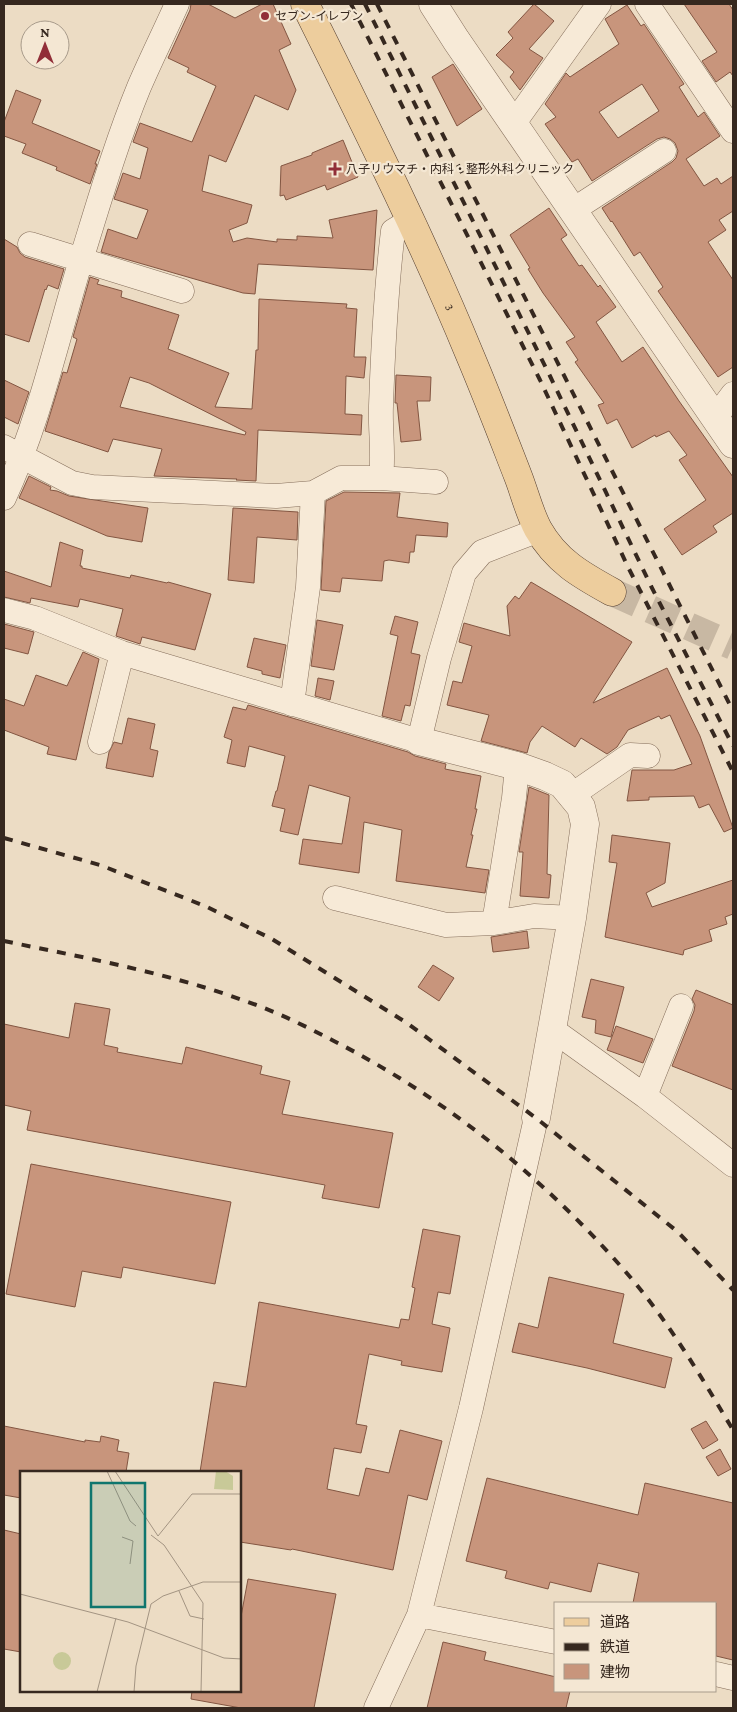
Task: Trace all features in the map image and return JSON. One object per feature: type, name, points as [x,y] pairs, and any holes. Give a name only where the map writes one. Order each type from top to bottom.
[{"type":"main road","name":"3","points":[[305,4],[411,220],[470,353],[519,479],[529,510],[539,530],[559,557],[579,574],[612,592]]},
{"type":"street","points":[[4,498],[13,451],[43,392],[81,259],[126,120],[177,4]]},
{"type":"street","points":[[433,4],[733,444]]},
{"type":"street","points":[[514,123],[599,4]]},
{"type":"street","points":[[647,4],[733,131]]},
{"type":"street","points":[[573,210],[664,151]]},
{"type":"street","points":[[380,478],[382,465],[380,412],[382,352],[389,257],[393,231],[411,220]]},
{"type":"street","points":[[30,244],[182,291]]},
{"type":"street","points":[[715,418],[733,394]]},
{"type":"street","points":[[13,451],[72,483],[92,487],[276,496],[313,493],[340,478],[380,478],[436,482]]},
{"type":"street","points":[[292,704],[308,587],[313,493]]},
{"type":"street","points":[[420,741],[438,658],[464,573],[482,552],[539,530]]},
{"type":"street","points":[[4,610],[35,618],[122,653],[420,741],[517,766],[562,784],[581,807],[585,824],[572,918],[553,1030],[536,1118],[473,1398],[419,1615],[376,1708]]},
{"type":"street","points":[[100,742],[122,653]]},
{"type":"street","points":[[572,795],[630,755],[648,756]]},
{"type":"street","points":[[494,923],[514,798],[517,766]]},
{"type":"street","points":[[335,898],[446,925],[494,923],[534,916],[572,918]]},
{"type":"street","points":[[644,1096],[681,1006]]},
{"type":"street","points":[[553,1030],[644,1096],[733,1166]]},
{"type":"street","points":[[419,1615],[554,1642]]},
{"type":"street","points":[[717,1674],[733,1678]]},
{"type":"building","points":[[191,4],[208,4],[235,18],[262,4],[273,4],[291,44],[279,50],[296,90],[288,110],[255,95],[226,162],[209,155],[202,191],[252,205],[247,223],[229,230],[233,242],[247,238],[277,242],[277,239],[297,240],[297,236],[333,238],[329,220],[377,210],[373,270],[258,264],[255,294],[243,293],[101,252],[108,229],[137,239],[148,210],[114,199],[123,173],[140,179],[148,148],[133,142],[140,123],[192,142],[216,86],[187,72],[189,68],[168,58]]},
{"type":"building","points":[[534,4],[554,21],[529,49],[543,58],[520,90],[510,77],[514,72],[496,55],[513,38],[508,32]]},
{"type":"building","points":[[684,4],[729,4],[733,10],[733,76],[730,72],[716,82],[702,61],[717,52]]},
{"type":"building","points":[[627,5],[641,26],[644,24],[684,84],[679,87],[698,117],[704,112],[720,136],[686,159],[704,186],[717,178],[721,184],[733,176],[733,211],[719,220],[726,230],[708,242],[733,280],[733,367],[718,377],[658,291],[663,287],[640,252],[634,256],[602,208],[672,162],[676,158],[678,151],[675,143],[664,137],[657,139],[592,181],[578,159],[572,162],[545,124],[556,117],[545,104],[566,73],[570,77],[619,44],[605,19]],"holes":[[[642,84],[659,111],[618,138],[599,112]]]},
{"type":"building","points":[[453,64],[482,109],[457,126],[432,77]]},
{"type":"building","points":[[16,90],[41,100],[32,123],[100,151],[90,184],[56,170],[57,167],[22,153],[26,144],[4,136],[4,122]]},
{"type":"building","points":[[343,140],[358,177],[327,190],[325,185],[286,200],[284,195],[280,196],[281,166],[312,155],[312,153]]},
{"type":"building","points":[[549,208],[567,235],[561,239],[579,266],[582,265],[616,307],[596,322],[622,362],[643,347],[733,477],[733,513],[713,526],[717,532],[682,555],[664,529],[706,500],[679,460],[687,455],[669,431],[656,437],[655,435],[632,448],[617,419],[607,424],[598,405],[604,403],[575,362],[578,360],[566,342],[575,337],[543,293],[510,235]]},
{"type":"building","points":[[4,239],[17,247],[25,257],[64,269],[58,289],[48,285],[45,289],[29,342],[4,334]]},
{"type":"building","points":[[90,277],[99,280],[97,284],[122,291],[121,297],[179,315],[168,349],[229,373],[215,407],[252,409],[256,350],[258,350],[259,299],[347,304],[346,308],[357,309],[354,357],[366,357],[364,378],[346,376],[345,414],[362,415],[361,435],[258,430],[256,481],[154,476],[162,449],[113,439],[108,452],[45,431],[63,372],[67,373],[77,339],[73,337]],"holes":[[[130,377],[149,383],[246,432],[245,435],[120,407]]]},
{"type":"building","points":[[396,375],[431,377],[430,401],[417,401],[421,440],[401,442],[397,403],[395,403]]},
{"type":"building","points":[[4,380],[29,392],[18,424],[4,417]]},
{"type":"building","points":[[29,476],[51,487],[50,490],[69,496],[148,508],[142,542],[107,536],[19,498]]},
{"type":"building","points":[[344,492],[400,493],[397,517],[448,523],[447,537],[416,535],[414,552],[410,552],[409,563],[384,561],[382,581],[342,578],[340,592],[321,590],[326,501]]},
{"type":"building","points":[[233,508],[298,512],[297,540],[257,537],[254,583],[228,580]]},
{"type":"building","points":[[60,542],[83,550],[80,566],[82,568],[130,578],[131,575],[168,582],[211,594],[195,650],[142,637],[140,644],[116,636],[123,609],[80,599],[78,607],[31,598],[30,603],[4,597],[4,571],[51,587]]},
{"type":"building","points":[[531,582],[632,642],[593,703],[667,668],[700,736],[733,828],[724,832],[709,804],[699,808],[694,796],[649,797],[649,800],[627,801],[632,770],[674,770],[692,764],[670,715],[661,719],[659,716],[628,730],[617,747],[607,754],[581,738],[575,747],[542,726],[530,742],[527,753],[481,741],[489,715],[447,705],[453,681],[462,683],[472,646],[459,642],[464,623],[510,636],[507,606],[515,596],[519,599]]},
{"type":"building","points":[[395,616],[418,622],[411,653],[420,655],[410,706],[405,705],[401,721],[382,716],[398,636],[390,634]]},
{"type":"building","points":[[317,620],[343,625],[334,670],[311,666]]},
{"type":"building","points":[[4,624],[34,632],[28,654],[4,648]]},
{"type":"building","points":[[254,638],[286,645],[280,678],[262,674],[262,671],[247,667]]},
{"type":"building","points":[[83,652],[99,659],[76,760],[47,754],[49,747],[4,730],[4,699],[24,706],[36,675],[67,686]]},
{"type":"building","points":[[318,678],[334,681],[330,700],[315,696]]},
{"type":"building","points":[[248,705],[446,764],[445,769],[481,776],[475,809],[477,809],[471,835],[473,835],[466,867],[489,870],[485,893],[396,881],[402,830],[364,822],[359,873],[299,864],[303,839],[342,844],[350,797],[309,785],[298,835],[280,831],[285,809],[272,806],[285,756],[249,746],[245,767],[227,763],[232,740],[224,737],[233,707],[246,710]]},
{"type":"building","points":[[128,718],[155,724],[150,749],[158,751],[153,777],[106,768],[109,752],[114,742],[122,744]]},
{"type":"building","points":[[529,787],[549,795],[547,874],[551,875],[549,898],[520,896],[523,852],[519,852]]},
{"type":"building","points":[[612,835],[670,843],[665,883],[646,893],[652,907],[733,880],[733,914],[725,917],[727,924],[709,930],[712,941],[684,950],[683,955],[605,937],[617,863],[609,862]]},
{"type":"building","points":[[527,931],[529,948],[493,952],[491,937]]},
{"type":"building","points":[[433,965],[454,978],[439,1001],[418,987]]},
{"type":"building","points":[[591,979],[624,987],[611,1037],[595,1033],[596,1020],[582,1017]]},
{"type":"building","points":[[696,990],[733,1005],[733,1090],[672,1066],[694,1011],[695,1005],[692,999]]},
{"type":"building","points":[[75,1003],[110,1009],[104,1045],[118,1048],[117,1052],[182,1064],[186,1047],[262,1066],[260,1074],[290,1081],[282,1114],[393,1133],[379,1208],[322,1198],[325,1185],[27,1130],[31,1111],[4,1105],[4,1024],[69,1038]]},
{"type":"building","points":[[616,1026],[653,1039],[643,1063],[607,1050]]},
{"type":"building","points":[[31,1164],[231,1202],[215,1284],[123,1267],[121,1278],[82,1271],[75,1307],[6,1294]]},
{"type":"building","points":[[423,1229],[460,1236],[450,1294],[438,1292],[432,1324],[450,1328],[442,1372],[401,1365],[402,1361],[369,1354],[356,1424],[367,1426],[361,1453],[334,1448],[327,1489],[359,1496],[366,1468],[389,1473],[400,1430],[442,1441],[427,1500],[408,1495],[393,1570],[292,1549],[241,1542],[241,1471],[200,1471],[214,1382],[246,1387],[259,1302],[399,1328],[401,1319],[409,1320],[415,1288],[412,1287]]},
{"type":"building","points":[[549,1277],[624,1294],[613,1343],[672,1358],[665,1388],[587,1368],[512,1352],[519,1323],[538,1328]]},
{"type":"building","points":[[706,1421],[718,1440],[703,1449],[691,1429]]},
{"type":"building","points":[[4,1426],[85,1442],[85,1440],[100,1442],[101,1436],[119,1440],[117,1451],[129,1453],[126,1471],[20,1471],[20,1498],[4,1495]]},
{"type":"building","points":[[720,1449],[731,1469],[718,1476],[706,1457]]},
{"type":"building","points":[[487,1478],[638,1515],[645,1483],[733,1503],[733,1660],[717,1656],[717,1602],[633,1602],[639,1573],[598,1563],[591,1592],[550,1582],[548,1589],[505,1578],[507,1571],[466,1561]]},
{"type":"building","points":[[4,1530],[20,1534],[20,1652],[4,1649]]},
{"type":"building","points":[[248,1579],[336,1594],[314,1708],[241,1708],[191,1699],[192,1692],[241,1692],[241,1617]]},
{"type":"building","points":[[443,1642],[486,1652],[484,1660],[554,1677],[554,1692],[570,1692],[566,1708],[427,1708]]},
{"type":"tunnel","points":[[612,592],[733,646]]},
{"type":"railway","points":[[351,4],[540,380],[628,567],[733,772]]},
{"type":"railway","points":[[365,4],[550,376],[651,586],[733,746]]},
{"type":"railway","points":[[377,4],[733,711]]},
{"type":"railway","points":[[4,838],[100,865],[205,906],[272,939],[407,1023],[536,1118],[678,1232],[733,1290]]},
{"type":"railway","points":[[4,941],[158,974],[248,1002],[322,1035],[415,1088],[493,1144],[530,1175],[599,1242],[631,1278],[659,1314],[733,1430]]},
{"type":"place","name":"セブン-イレブン","points":[[265,16]]},
{"type":"place","name":"八子リウマチ・内科・整形外科クリニック","points":[[335,169]]}]
